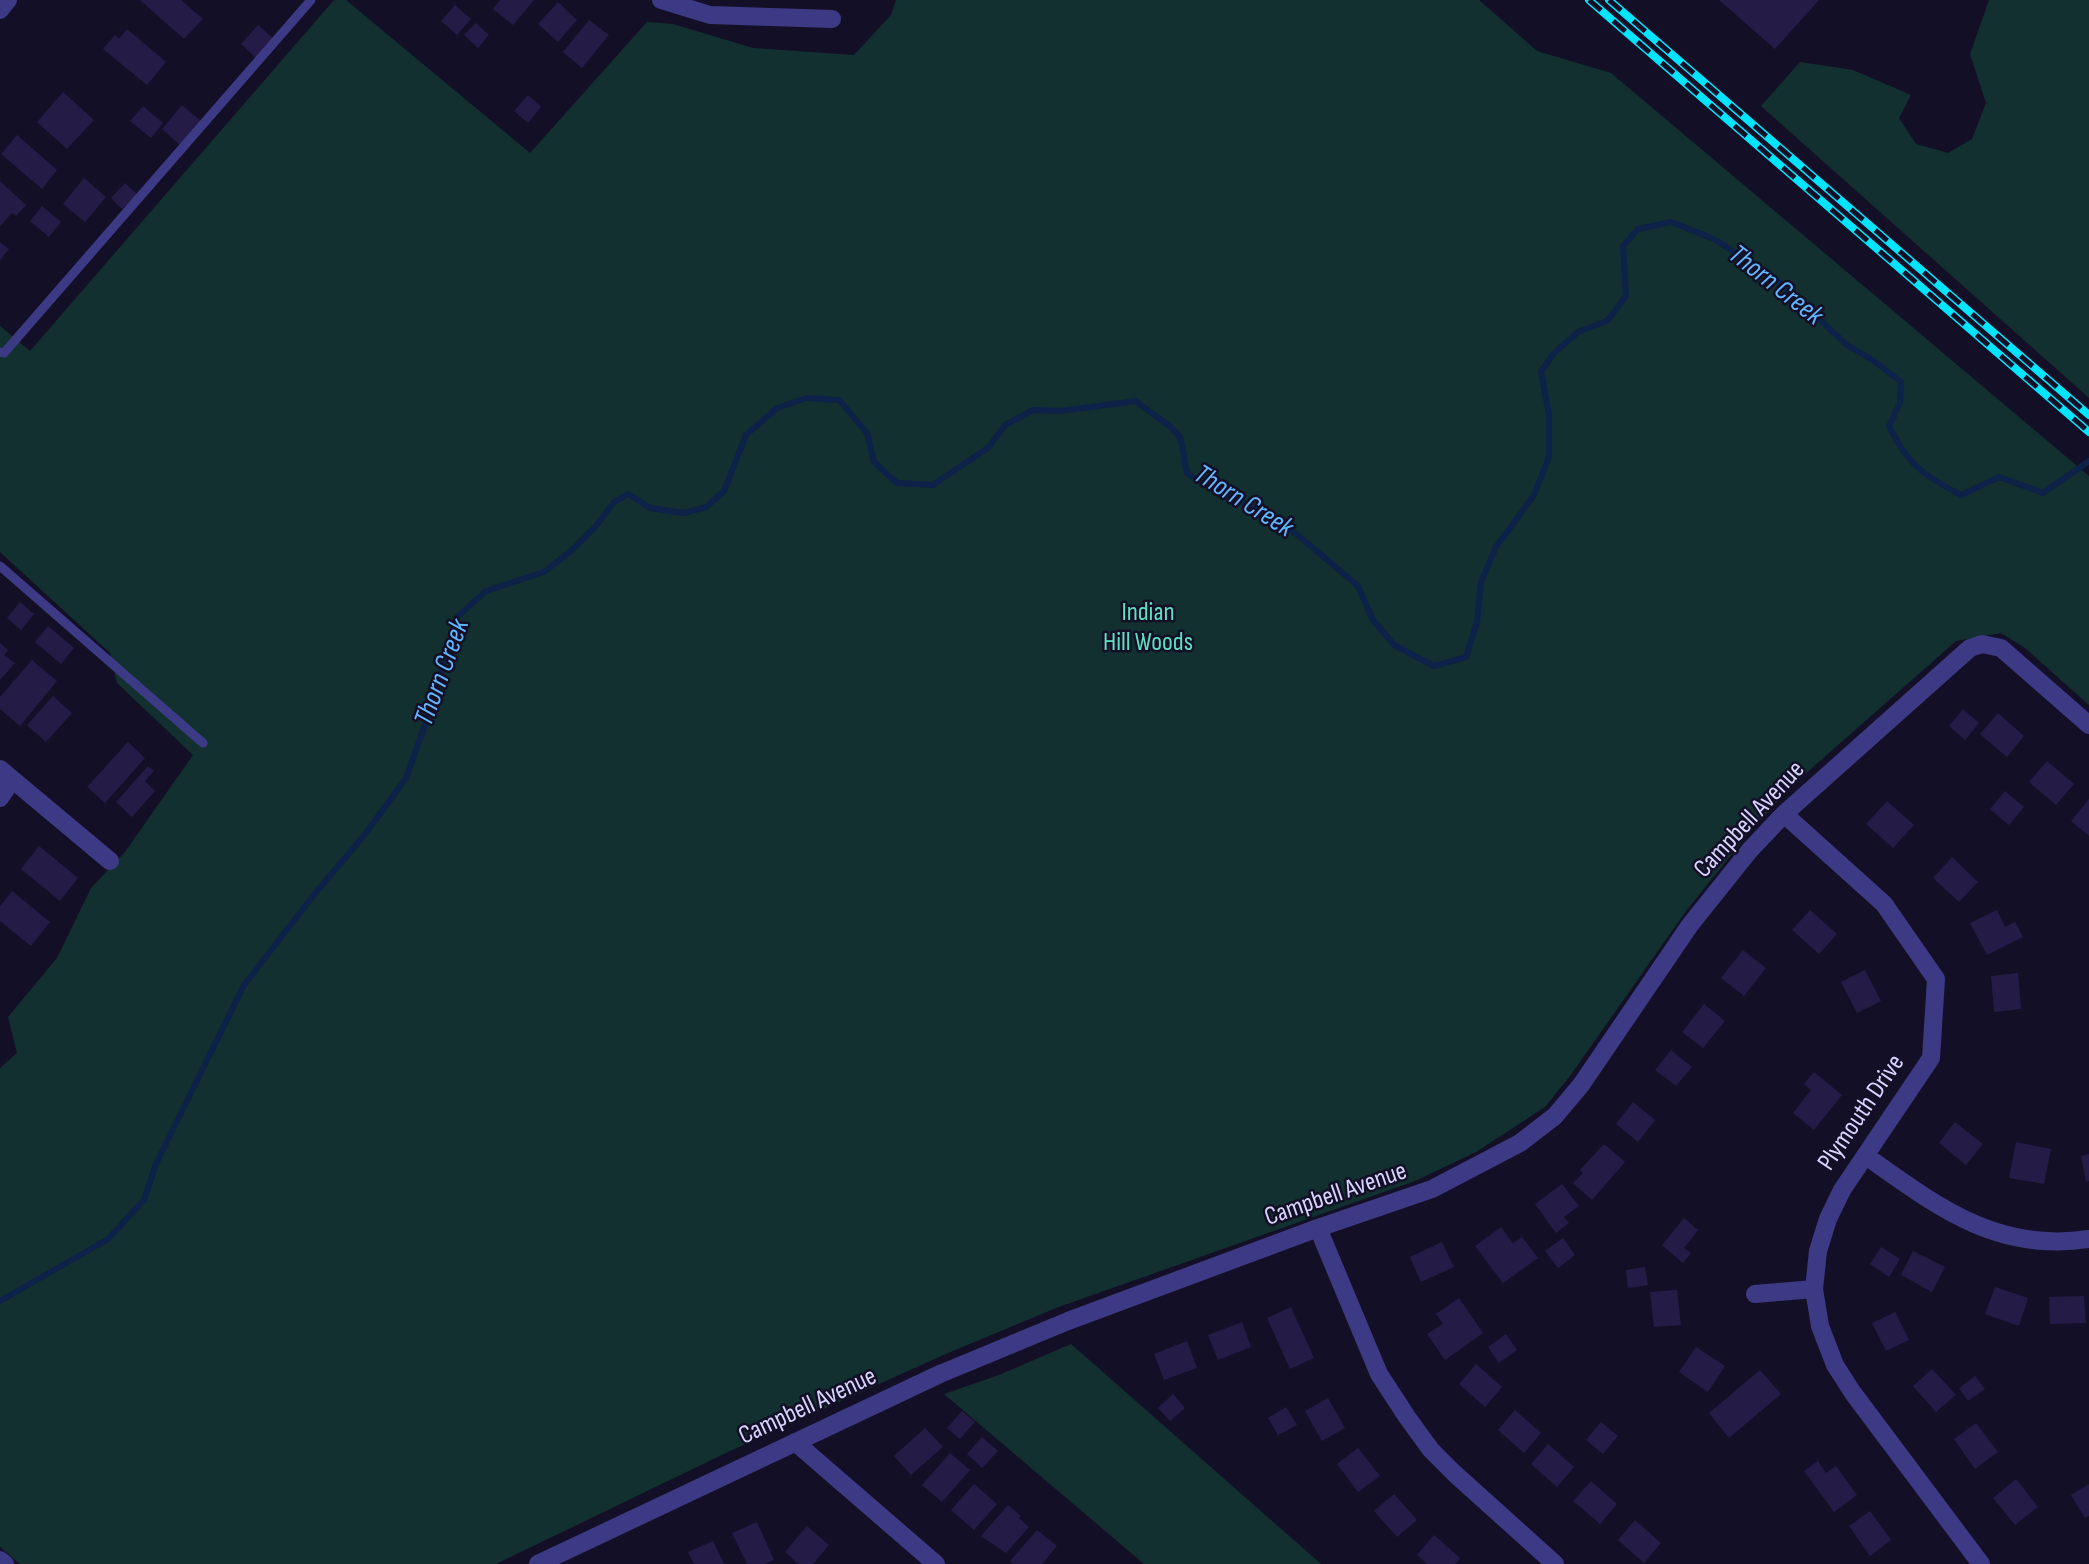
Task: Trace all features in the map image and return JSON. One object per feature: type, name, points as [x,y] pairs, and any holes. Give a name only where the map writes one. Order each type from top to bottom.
[{"type":"street","points":[[0,10],[8,0]]},
{"type":"street","points":[[661,0],[710,15],[832,19]]},
{"type":"street","name":"Campbell Avenue","points":[[538,1564],[940,1374],[1068,1321],[1318,1228],[1432,1189],[1520,1143],[1555,1116],[1581,1085],[1690,925],[1750,850],[1784,814],[1970,648],[1982,644],[2001,648],[2089,726]]},
{"type":"street","points":[[0,798],[6,775],[110,862]]},
{"type":"street","name":"Plymouth Drive","points":[[1784,814],[1884,904],[1936,979],[1931,1058],[1842,1190],[1828,1219],[1818,1251],[1814,1289],[1820,1326],[1835,1365],[1981,1564]]},
{"type":"street","points":[[1866,1156],[1942,1209],[1993,1232],[2048,1241],[2089,1239]]},
{"type":"street","points":[[1318,1228],[1379,1374],[1407,1417],[1431,1450],[1461,1480],[1555,1564]]},
{"type":"street","points":[[1755,1294],[1814,1289]]},
{"type":"street","points":[[795,1442],[936,1564]]},
{"type":"street","points":[[0,1560],[5,1564]]},
{"type":"lane","points":[[0,352],[4,353],[312,0]]},
{"type":"lane","points":[[0,566],[202,743]]},
{"type":"green space","name":"Indian Hill Woods","points":[[334,0],[346,0],[530,153],[647,22],[673,24],[753,48],[854,55],[891,15],[896,0],[1479,0],[1537,51],[1611,73],[2089,476],[2089,705],[2025,648],[2001,633],[1956,641],[1795,783],[1752,829],[1686,911],[1570,1076],[1545,1107],[1476,1152],[1415,1181],[1056,1308],[948,1353],[730,1451],[496,1564],[20,1564],[0,1547],[0,1068],[17,1053],[8,1017],[57,958],[91,888],[125,852],[193,755],[117,683],[110,653],[0,552],[0,326],[30,351]]},
{"type":"green space","points":[[1989,0],[2089,0],[2089,398],[1761,106],[1800,62],[1853,70],[1911,95],[1899,118],[1916,144],[1948,153],[1972,139],[1986,103],[1970,54]]},
{"type":"green space","points":[[1071,1344],[1321,1564],[1144,1564],[944,1394],[999,1375]]},
{"type":"building","points":[[140,0],[181,0],[203,19],[184,39]]},
{"type":"building","points":[[500,0],[534,0],[513,25],[493,9]]},
{"type":"building","points":[[1719,0],[1819,0],[1775,49]]},
{"type":"building","points":[[558,2],[577,20],[558,42],[538,24]]},
{"type":"building","points":[[455,5],[471,19],[457,35],[441,21]]},
{"type":"building","points":[[589,20],[609,35],[582,68],[563,52]]},
{"type":"building","points":[[476,23],[489,35],[478,48],[464,35]]},
{"type":"building","points":[[258,25],[274,39],[257,59],[241,44]]},
{"type":"building","points":[[127,29],[166,62],[147,85],[103,49],[115,35],[119,39]]},
{"type":"building","points":[[63,92],[94,120],[67,149],[37,122]]},
{"type":"building","points":[[528,95],[541,107],[528,123],[514,111]]},
{"type":"building","points":[[182,105],[201,121],[180,145],[162,129]]},
{"type":"building","points":[[143,106],[163,123],[151,138],[130,121]]},
{"type":"building","points":[[17,135],[57,170],[42,189],[1,154]]},
{"type":"building","points":[[84,178],[106,197],[85,222],[63,204]]},
{"type":"building","points":[[0,181],[26,205],[16,216],[12,213],[0,226]]},
{"type":"building","points":[[125,183],[138,195],[122,209],[111,198]]},
{"type":"building","points":[[42,206],[61,222],[49,237],[30,221]]},
{"type":"building","points":[[0,242],[9,249],[0,260]]},
{"type":"building","points":[[20,602],[34,614],[21,630],[7,618]]},
{"type":"building","points":[[48,626],[74,648],[61,664],[35,642]]},
{"type":"building","points":[[0,643],[8,650],[4,655],[15,663],[0,680]]},
{"type":"building","points":[[32,660],[57,681],[20,726],[0,709],[0,697]]},
{"type":"building","points":[[53,696],[72,713],[46,742],[27,725]]},
{"type":"building","points":[[1963,709],[1979,723],[1965,740],[1949,726]]},
{"type":"building","points":[[1998,713],[2024,736],[2007,757],[1980,734]]},
{"type":"building","points":[[128,742],[145,758],[105,803],[87,787]]},
{"type":"building","points":[[2047,761],[2074,784],[2056,805],[2029,782]]},
{"type":"building","points":[[148,766],[154,771],[145,781],[155,791],[132,817],[116,802]]},
{"type":"building","points":[[2005,791],[2024,807],[2009,825],[1990,809]]},
{"type":"building","points":[[2089,799],[2089,836],[2071,821]]},
{"type":"building","points":[[1887,801],[1914,825],[1893,848],[1866,824]]},
{"type":"building","points":[[39,846],[78,878],[60,901],[21,869]]},
{"type":"building","points":[[1952,857],[1978,882],[1959,902],[1933,878]]},
{"type":"building","points":[[12,891],[50,922],[31,946],[0,921],[0,906]]},
{"type":"building","points":[[1810,910],[1837,934],[1819,954],[1792,930]]},
{"type":"building","points":[[1997,910],[2005,927],[2015,922],[2023,937],[1987,955],[1970,923]]},
{"type":"building","points":[[1743,950],[1766,968],[1744,996],[1721,978]]},
{"type":"building","points":[[1865,970],[1881,1001],[1857,1013],[1841,982]]},
{"type":"building","points":[[2018,973],[2021,1009],[1994,1012],[1991,976]]},
{"type":"building","points":[[1704,1004],[1725,1021],[1703,1048],[1682,1032]]},
{"type":"building","points":[[1671,1050],[1692,1067],[1676,1086],[1655,1070]]},
{"type":"building","points":[[1814,1072],[1842,1095],[1814,1130],[1793,1113],[1811,1090],[1804,1084]]},
{"type":"building","points":[[1633,1102],[1655,1120],[1638,1142],[1616,1124]]},
{"type":"building","points":[[1955,1122],[1983,1144],[1966,1165],[1939,1143]]},
{"type":"building","points":[[2016,1142],[2051,1149],[2044,1184],[2009,1178]]},
{"type":"building","points":[[1604,1144],[1625,1162],[1592,1200],[1573,1183],[1583,1173],[1580,1170]]},
{"type":"building","points":[[2089,1154],[2089,1181],[2086,1182],[2081,1156]]},
{"type":"building","points":[[1562,1184],[1579,1206],[1564,1217],[1569,1223],[1556,1233],[1535,1204]]},
{"type":"building","points":[[1684,1218],[1698,1230],[1684,1248],[1691,1253],[1683,1263],[1662,1245]]},
{"type":"building","points":[[1501,1227],[1513,1243],[1522,1237],[1538,1258],[1503,1283],[1475,1246]]},
{"type":"building","points":[[1563,1238],[1575,1255],[1558,1268],[1545,1251]]},
{"type":"building","points":[[1442,1242],[1454,1267],[1421,1282],[1410,1257]]},
{"type":"building","points":[[1881,1247],[1900,1259],[1889,1277],[1870,1264]]},
{"type":"building","points":[[1913,1251],[1945,1267],[1932,1292],[1901,1275]]},
{"type":"building","points":[[1645,1267],[1648,1285],[1628,1288],[1626,1270]]},
{"type":"building","points":[[1995,1287],[2028,1298],[2019,1326],[1985,1314]]},
{"type":"building","points":[[1677,1290],[1681,1325],[1654,1327],[1650,1292]]},
{"type":"building","points":[[2084,1296],[2086,1323],[2050,1324],[2049,1297]]},
{"type":"building","points":[[1459,1298],[1483,1333],[1445,1360],[1427,1334],[1443,1324],[1436,1314]]},
{"type":"building","points":[[1291,1307],[1314,1358],[1290,1369],[1267,1318]]},
{"type":"building","points":[[1895,1312],[1909,1340],[1886,1351],[1872,1323]]},
{"type":"building","points":[[1242,1322],[1251,1347],[1218,1360],[1208,1335]]},
{"type":"building","points":[[1506,1334],[1517,1350],[1499,1363],[1488,1347]]},
{"type":"building","points":[[1187,1341],[1197,1368],[1164,1380],[1154,1354]]},
{"type":"building","points":[[1696,1347],[1725,1366],[1708,1392],[1679,1372]]},
{"type":"building","points":[[1476,1364],[1502,1387],[1485,1407],[1459,1384]]},
{"type":"building","points":[[1932,1369],[1956,1395],[1936,1412],[1913,1386]]},
{"type":"building","points":[[1760,1370],[1781,1394],[1729,1438],[1709,1413]]},
{"type":"building","points":[[1975,1376],[1985,1389],[1968,1401],[1959,1388]]},
{"type":"building","points":[[1173,1394],[1185,1408],[1170,1421],[1158,1408]]},
{"type":"building","points":[[1328,1398],[1345,1428],[1322,1441],[1305,1411]]},
{"type":"building","points":[[1286,1407],[1297,1425],[1278,1435],[1268,1418]]},
{"type":"building","points":[[1515,1410],[1541,1433],[1524,1453],[1498,1430]]},
{"type":"building","points":[[962,1411],[975,1422],[960,1439],[947,1428]]},
{"type":"building","points":[[1601,1422],[1618,1436],[1603,1454],[1586,1440]]},
{"type":"building","points":[[1976,1423],[1998,1452],[1975,1469],[1954,1439]]},
{"type":"building","points":[[925,1428],[943,1447],[911,1475],[894,1456]]},
{"type":"building","points":[[982,1437],[998,1451],[982,1468],[967,1454]]},
{"type":"building","points":[[1548,1444],[1574,1467],[1557,1487],[1531,1464]]},
{"type":"building","points":[[1358,1448],[1380,1476],[1358,1492],[1337,1464]]},
{"type":"building","points":[[950,1453],[970,1470],[942,1502],[922,1485]]},
{"type":"building","points":[[1818,1461],[1826,1473],[1836,1466],[1857,1495],[1834,1512],[1804,1471]]},
{"type":"building","points":[[2016,1479],[2038,1507],[2015,1525],[1993,1498]]},
{"type":"building","points":[[1591,1481],[1617,1504],[1600,1524],[1573,1501]]},
{"type":"building","points":[[974,1484],[997,1504],[974,1530],[951,1510]]},
{"type":"building","points":[[2089,1484],[2089,1516],[2085,1518],[2071,1495]]},
{"type":"building","points":[[1394,1494],[1417,1520],[1397,1537],[1374,1511]]},
{"type":"building","points":[[1008,1505],[1029,1527],[1006,1553],[981,1536]]},
{"type":"building","points":[[1870,1511],[1891,1540],[1870,1556],[1849,1526]]},
{"type":"building","points":[[1635,1520],[1661,1543],[1644,1563],[1618,1540]]},
{"type":"building","points":[[757,1522],[774,1560],[765,1564],[747,1564],[732,1533]]},
{"type":"building","points":[[807,1526],[829,1545],[813,1564],[798,1564],[785,1552]]},
{"type":"building","points":[[1037,1530],[1057,1546],[1042,1564],[1013,1564],[1010,1561]]},
{"type":"building","points":[[1434,1535],[1460,1558],[1455,1564],[1427,1564],[1417,1555]]},
{"type":"building","points":[[713,1541],[724,1564],[694,1564],[688,1552]]},
{"type":"waterway","name":"Thorn Creek","points":[[0,1301],[108,1239],[144,1200],[156,1164],[244,985],[366,833],[406,778],[428,716],[457,617],[486,591],[544,572],[572,550],[596,526],[614,502],[628,494],[650,508],[684,513],[706,507],[724,491],[746,435],[777,408],[807,398],[839,400],[867,433],[874,462],[897,483],[933,485],[989,447],[1005,425],[1033,410],[1060,411],[1136,401],[1177,433],[1187,473],[1200,482],[1281,521],[1358,586],[1373,620],[1394,645],[1434,666],[1466,657],[1477,622],[1481,582],[1496,547],[1534,495],[1549,457],[1549,414],[1541,372],[1553,354],[1578,332],[1607,321],[1626,296],[1623,246],[1638,229],[1671,222],[1714,239],[1777,280],[1847,345],[1901,382],[1900,403],[1889,426],[1903,450],[1918,468],[1961,495],[1999,477],[2043,493],[2089,461]]},
{"type":"railway","points":[[1589,0],[2089,432]]},
{"type":"railway","points":[[1609,0],[2089,415]]}]
